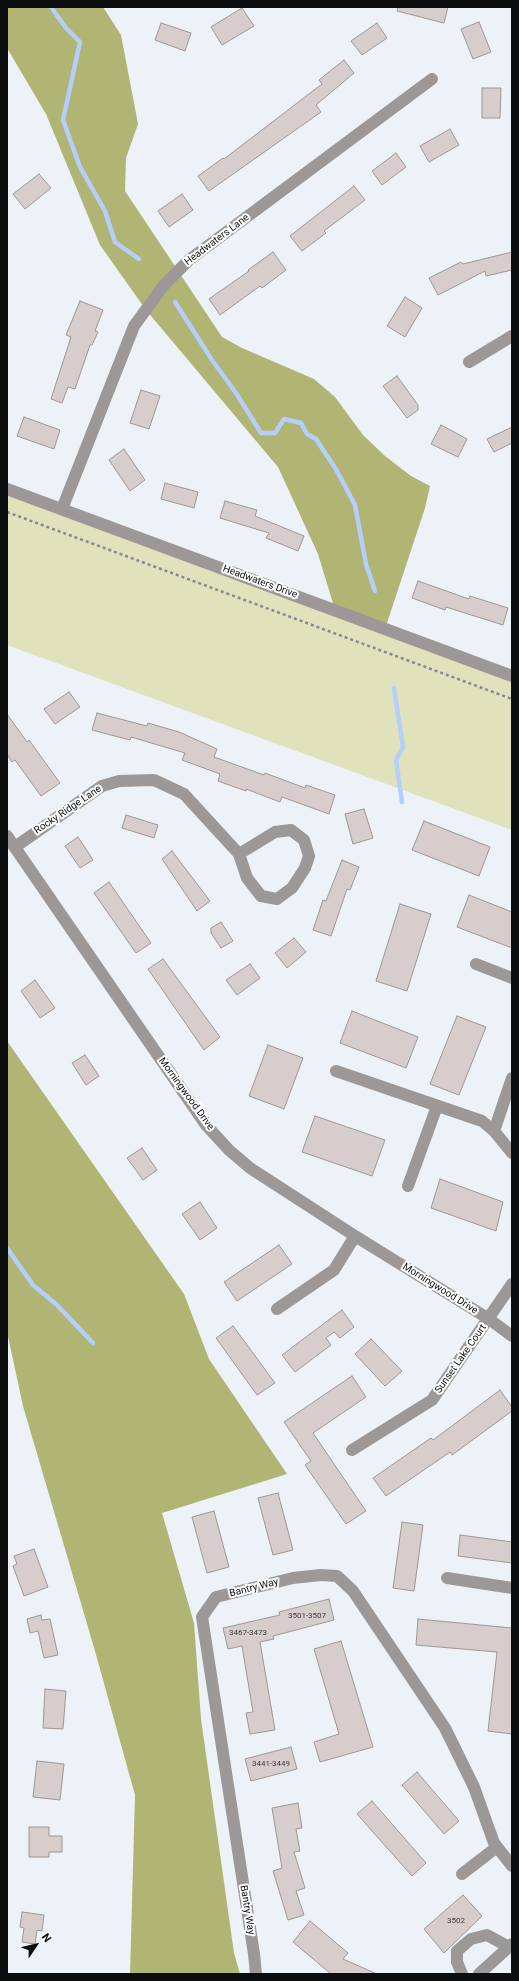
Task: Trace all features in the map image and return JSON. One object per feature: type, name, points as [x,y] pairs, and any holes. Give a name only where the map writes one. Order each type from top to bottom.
[{"type":"street","name":"Headwaters Lane","points":[[62,509],[134,326],[164,285],[189,260],[432,79]]},
{"type":"street","points":[[469,362],[512,336]]},
{"type":"street","name":"Headwaters Drive","points":[[7,489],[512,676]]},
{"type":"street","name":"Rocky Ridge Lane","points":[[15,847],[102,786],[119,781],[154,780],[184,794],[239,854],[247,878],[261,896],[278,899],[292,888],[305,868],[309,856],[304,840],[291,830],[274,832],[239,854]]},
{"type":"street","name":"Morningwood Drive","points":[[7,836],[206,1125],[229,1150],[250,1168],[355,1236],[490,1319],[512,1336]]},
{"type":"street","points":[[476,964],[512,978]]},
{"type":"street","points":[[336,1071],[482,1121],[494,1131],[512,1153]]},
{"type":"street","points":[[494,1131],[512,1078]]},
{"type":"street","points":[[408,1186],[437,1106]]},
{"type":"street","points":[[277,1309],[334,1270],[355,1236]]},
{"type":"street","name":"Sunset Lake Court","points":[[352,1450],[432,1400],[490,1319],[512,1284]]},
{"type":"street","name":"Bantry Way","points":[[256,1974],[202,1617],[216,1597],[293,1578],[321,1575],[337,1576],[353,1591],[445,1728],[474,1788],[487,1826],[497,1847],[512,1866]]},
{"type":"street","points":[[447,1578],[512,1588]]},
{"type":"street","points":[[462,1874],[497,1847]]},
{"type":"street","points":[[462,1974],[457,1962],[457,1951],[471,1939],[486,1935],[510,1946],[480,1974]]},
{"type":"path","points":[[7,512],[512,699]]},
{"type":"green space","points":[[7,7],[103,7],[121,35],[138,124],[126,158],[125,191],[222,337],[242,348],[314,379],[335,397],[363,435],[385,456],[411,476],[430,486],[425,508],[385,629],[335,610],[318,554],[278,467],[146,310],[100,245],[46,114],[7,48]]},
{"type":"green space","points":[[7,489],[512,676],[512,830],[7,645]]},
{"type":"green space","points":[[7,1041],[184,1294],[209,1359],[287,1474],[162,1513],[194,1623],[201,1719],[234,1953],[240,1974],[130,1974],[135,1795],[95,1651],[23,1406],[7,1332]]},
{"type":"building","points":[[398,7],[448,7],[444,23],[397,11]]},
{"type":"building","points":[[242,8],[254,26],[222,45],[211,27]]},
{"type":"building","points":[[479,22],[491,52],[473,59],[461,29]]},
{"type":"building","points":[[161,23],[191,33],[185,51],[155,40]]},
{"type":"building","points":[[377,23],[387,38],[362,55],[351,41]]},
{"type":"building","points":[[344,60],[354,73],[316,105],[321,112],[209,191],[198,176],[223,158],[224,159],[322,84],[319,80]]},
{"type":"building","points":[[482,88],[501,88],[500,118],[482,118]]},
{"type":"building","points":[[450,129],[459,145],[429,162],[420,146]]},
{"type":"building","points":[[396,153],[406,167],[382,185],[372,171]]},
{"type":"building","points":[[39,174],[51,188],[25,209],[13,194]]},
{"type":"building","points":[[354,186],[365,200],[324,231],[326,233],[302,251],[290,236]]},
{"type":"building","points":[[182,194],[193,210],[169,227],[158,211]]},
{"type":"building","points":[[273,252],[286,270],[262,288],[260,286],[220,315],[209,299]]},
{"type":"building","points":[[512,252],[512,270],[486,276],[485,271],[438,295],[429,278],[461,262],[463,264]]},
{"type":"building","points":[[405,297],[422,308],[405,337],[387,326]]},
{"type":"building","points":[[80,301],[103,310],[95,331],[98,332],[92,345],[90,345],[75,389],[68,387],[62,403],[51,399],[71,337],[66,335]]},
{"type":"building","points":[[397,376],[418,405],[418,410],[407,418],[383,386]]},
{"type":"building","points":[[141,390],[160,396],[149,429],[130,423]]},
{"type":"building","points":[[24,417],[60,430],[54,449],[17,436]]},
{"type":"building","points":[[441,425],[467,439],[458,457],[431,444]]},
{"type":"building","points":[[512,427],[512,443],[494,452],[487,439]]},
{"type":"building","points":[[124,449],[145,480],[130,491],[109,460]]},
{"type":"building","points":[[165,483],[198,492],[194,508],[161,499]]},
{"type":"building","points":[[225,501],[257,510],[255,516],[304,536],[298,551],[266,538],[269,533],[220,518]]},
{"type":"building","points":[[418,581],[469,599],[470,596],[508,608],[503,625],[446,607],[445,610],[412,598]]},
{"type":"building","points":[[69,692],[80,707],[55,724],[44,709]]},
{"type":"building","points":[[97,713],[147,726],[148,723],[179,732],[217,749],[214,757],[264,775],[265,773],[305,788],[306,785],[335,795],[329,814],[282,797],[280,802],[246,789],[246,791],[218,781],[220,774],[182,760],[185,753],[131,737],[130,740],[92,730]]},
{"type":"building","points":[[7,714],[27,742],[29,740],[60,783],[41,796],[15,760],[12,762],[7,754]]},
{"type":"building","points":[[364,809],[373,838],[353,844],[345,814]]},
{"type":"building","points":[[126,815],[158,825],[154,838],[122,828]]},
{"type":"building","points":[[424,821],[490,847],[479,876],[412,850]]},
{"type":"building","points":[[78,837],[93,860],[80,868],[65,846]]},
{"type":"building","points":[[172,851],[210,901],[197,911],[162,859]]},
{"type":"building","points":[[342,860],[359,867],[350,890],[347,889],[331,936],[313,930],[323,900],[326,901]]},
{"type":"building","points":[[109,882],[151,943],[136,953],[94,893]]},
{"type":"building","points":[[469,895],[512,912],[512,948],[457,927]]},
{"type":"building","points":[[400,904],[431,914],[407,991],[376,981]]},
{"type":"building","points":[[221,922],[233,941],[221,948],[211,933],[211,928]]},
{"type":"building","points":[[294,938],[306,952],[287,968],[275,953]]},
{"type":"building","points":[[163,959],[220,1037],[204,1050],[148,969]]},
{"type":"building","points":[[250,964],[260,978],[237,995],[226,980]]},
{"type":"building","points":[[35,980],[55,1008],[40,1018],[21,991]]},
{"type":"building","points":[[352,1011],[418,1037],[406,1068],[340,1043]]},
{"type":"building","points":[[457,1016],[486,1027],[459,1095],[430,1084]]},
{"type":"building","points":[[268,1045],[303,1058],[284,1109],[249,1096]]},
{"type":"building","points":[[85,1055],[99,1076],[86,1085],[72,1063]]},
{"type":"building","points":[[315,1116],[385,1140],[372,1176],[302,1152]]},
{"type":"building","points":[[142,1148],[157,1170],[143,1180],[127,1158]]},
{"type":"building","points":[[440,1179],[503,1202],[496,1231],[431,1208]]},
{"type":"building","points":[[200,1202],[217,1228],[200,1240],[182,1214]]},
{"type":"building","points":[[279,1245],[292,1264],[237,1301],[224,1282]]},
{"type":"building","points":[[342,1310],[354,1327],[340,1338],[334,1332],[326,1338],[331,1345],[295,1372],[282,1355]]},
{"type":"building","points":[[233,1326],[275,1383],[257,1395],[216,1338]]},
{"type":"building","points":[[371,1339],[402,1371],[385,1386],[355,1354]]},
{"type":"building","points":[[352,1376],[366,1397],[313,1433],[366,1511],[346,1524],[305,1465],[311,1461],[284,1422]]},
{"type":"building","points":[[500,1390],[512,1407],[512,1411],[452,1455],[450,1452],[386,1496],[373,1478],[431,1438],[433,1440]]},
{"type":"building","points":[[278,1493],[293,1550],[273,1555],[258,1498]]},
{"type":"building","points":[[214,1511],[229,1567],[207,1573],[192,1517]]},
{"type":"building","points":[[402,1522],[423,1525],[414,1591],[393,1588]]},
{"type":"building","points":[[460,1535],[512,1542],[512,1563],[458,1556]]},
{"type":"building","points":[[34,1549],[48,1587],[24,1596],[13,1566],[17,1564],[14,1556]]},
{"type":"building","points":[[329,1599],[334,1620],[273,1636],[274,1639],[260,1642],[275,1730],[250,1734],[246,1713],[253,1712],[242,1646],[228,1649],[223,1628],[280,1615],[279,1612]]},
{"type":"building","points":[[41,1615],[42,1620],[50,1619],[58,1655],[44,1658],[38,1631],[30,1633],[27,1619]]},
{"type":"building","points":[[418,1619],[512,1628],[512,1734],[488,1731],[497,1652],[416,1645]]},
{"type":"building","points":[[341,1641],[373,1747],[320,1762],[314,1742],[339,1734],[314,1649]]},
{"type":"building","points":[[45,1689],[66,1691],[63,1729],[43,1728]]},
{"type":"building","points":[[291,1747],[297,1769],[251,1781],[245,1759]]},
{"type":"building","points":[[37,1761],[64,1764],[60,1800],[33,1797]]},
{"type":"building","points":[[417,1772],[459,1821],[444,1834],[402,1785]]},
{"type":"building","points":[[372,1801],[426,1863],[412,1876],[357,1814]]},
{"type":"building","points":[[298,1803],[302,1828],[296,1829],[300,1851],[294,1852],[305,1888],[296,1891],[304,1915],[288,1920],[273,1871],[282,1868],[272,1808]]},
{"type":"building","points":[[29,1827],[49,1827],[49,1836],[62,1836],[62,1852],[49,1852],[49,1857],[29,1857]]},
{"type":"building","points":[[463,1895],[482,1916],[444,1953],[424,1929]]},
{"type":"building","points":[[22,1912],[44,1915],[42,1931],[37,1930],[35,1944],[22,1942],[24,1928],[20,1927]]},
{"type":"building","points":[[310,1921],[348,1953],[343,1959],[377,1974],[331,1974],[293,1942]]},
{"type":"waterway","points":[[51,7],[66,28],[80,42],[63,120],[80,167],[105,211],[115,242],[139,259]]},
{"type":"waterway","points":[[175,302],[261,433],[275,433],[284,419],[301,423],[307,434],[316,439],[337,471],[355,505],[366,564],[375,591]]},
{"type":"waterway","points":[[394,688],[403,747],[396,760],[402,802]]},
{"type":"waterway","points":[[7,1248],[33,1285],[57,1305],[93,1343]]}]
